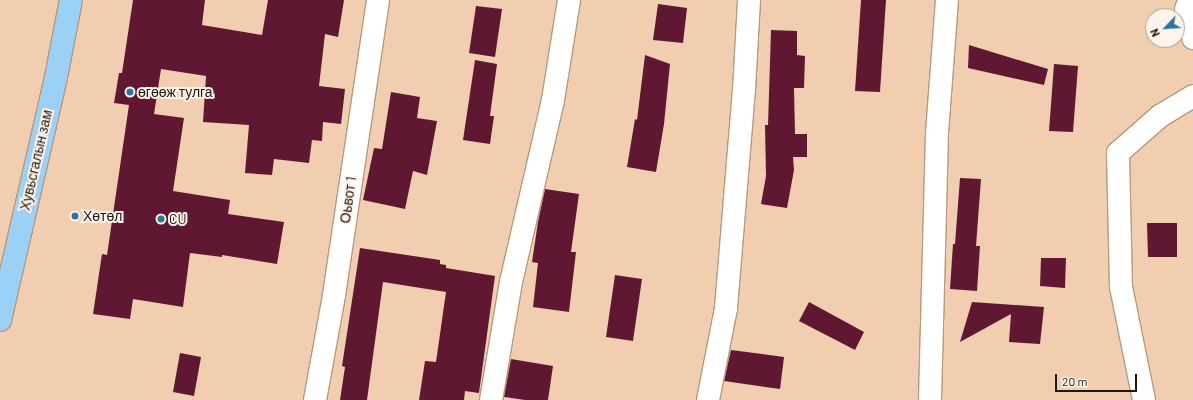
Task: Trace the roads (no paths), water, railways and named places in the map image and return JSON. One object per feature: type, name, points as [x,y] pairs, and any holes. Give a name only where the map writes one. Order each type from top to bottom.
[{"type":"main road","name":"Хувьсгалын зам","points":[[0,320],[56,77],[71,0]]},
{"type":"street","name":"Оьвот 1","points":[[315,400],[334,295],[378,0]]},
{"type":"street","points":[[491,400],[511,282],[553,100],[569,0]]},
{"type":"street","points":[[708,400],[726,308],[744,90],[749,0]]},
{"type":"street","points":[[930,400],[938,133],[947,0]]},
{"type":"street","points":[[1190,0],[1186,9],[1193,38]]},
{"type":"street","points":[[1144,400],[1121,287],[1118,153],[1160,116],[1193,96]]},
{"type":"place","name":"өгөөж тулга","points":[[130,92]]},
{"type":"place","name":"Хөтөл","points":[[75,216]]},
{"type":"place","name":"CU","points":[[161,219]]}]
